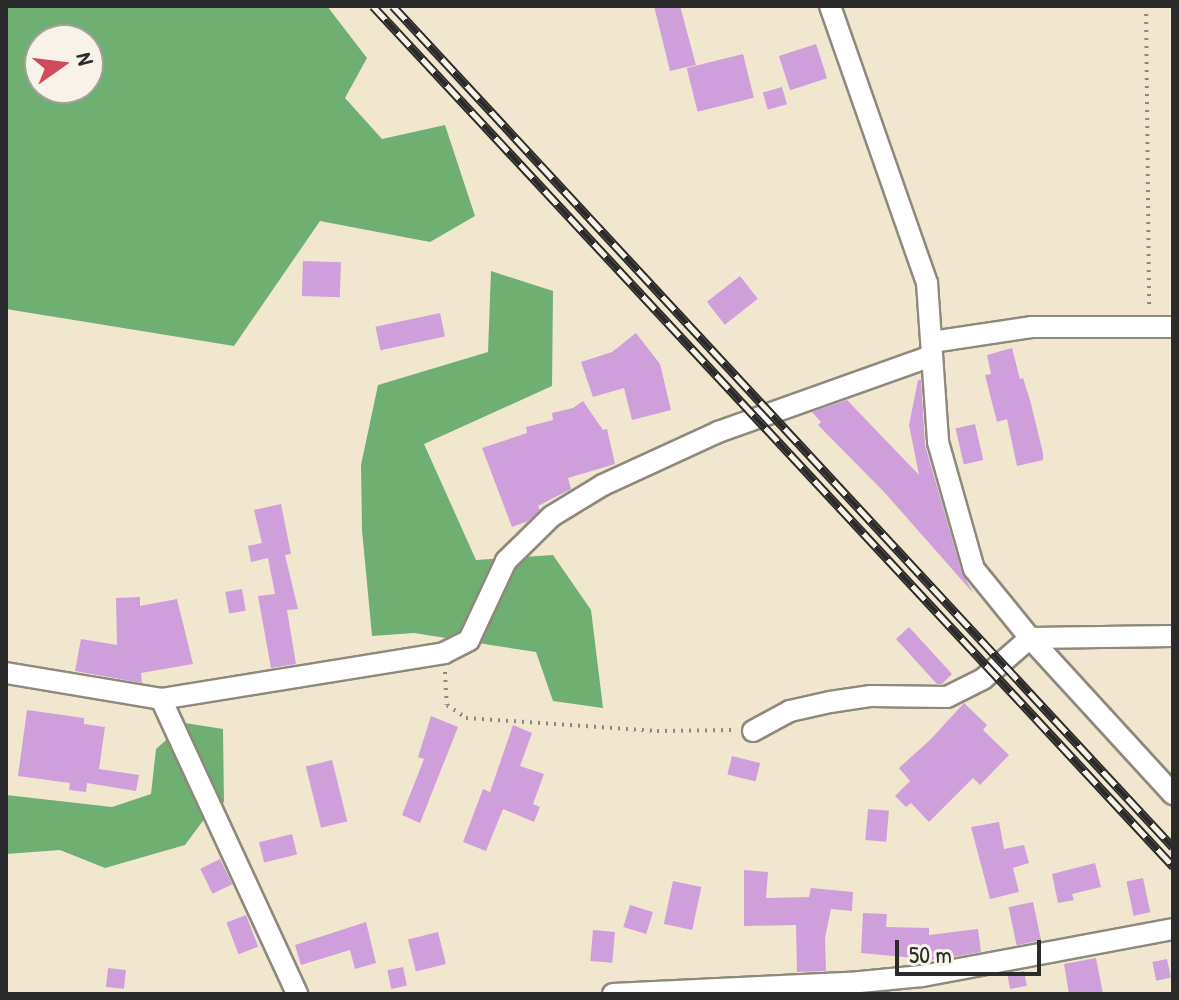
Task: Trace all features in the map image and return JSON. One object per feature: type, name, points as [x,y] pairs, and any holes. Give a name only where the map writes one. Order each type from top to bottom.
[{"type":"street","points":[[830,6],[927,283],[938,442],[974,569],[1030,638],[1173,794]]},
{"type":"street","points":[[6,673],[161,699],[444,653],[469,640],[506,561],[552,516],[603,485],[718,432],[932,349],[1031,327],[1173,327]]},
{"type":"street","points":[[753,731],[790,711],[830,702],[870,696],[947,697],[983,679],[1030,638],[1173,636]]},
{"type":"street","points":[[161,699],[297,994]]},
{"type":"street","points":[[613,994],[850,983],[922,976],[982,968],[1173,929]]},
{"type":"path","points":[[1146,6],[1149,327]]},
{"type":"path","points":[[444,653],[447,705],[466,718],[657,731],[695,728],[753,731]]},
{"type":"green space","points":[[6,6],[327,6],[367,58],[345,98],[382,139],[445,125],[475,216],[430,242],[320,221],[234,346],[6,309]]},
{"type":"green space","points":[[491,271],[553,291],[552,386],[424,444],[476,560],[553,555],[591,610],[603,708],[553,701],[536,652],[414,633],[372,636],[362,530],[361,465],[378,385],[488,352]]},
{"type":"green space","points":[[185,723],[223,729],[224,802],[205,818],[185,845],[105,868],[60,850],[6,854],[6,795],[112,807],[151,794],[156,749]]},
{"type":"building","points":[[654,6],[680,6],[696,65],[670,71]]},
{"type":"building","points":[[816,44],[827,78],[790,90],[779,56]]},
{"type":"building","points":[[743,54],[754,98],[698,112],[687,68]]},
{"type":"building","points":[[782,87],[787,104],[768,110],[763,93]]},
{"type":"building","points":[[303,261],[341,262],[340,297],[302,296]]},
{"type":"building","points":[[740,276],[758,299],[725,325],[707,302]]},
{"type":"building","points":[[440,313],[445,336],[380,350],[375,327]]},
{"type":"building","points":[[636,333],[660,364],[671,410],[632,420],[624,388],[593,397],[581,362],[612,352]]},
{"type":"building","points":[[1012,348],[1020,379],[1023,378],[1030,400],[1043,453],[1043,460],[1017,466],[1007,419],[997,422],[985,375],[991,374],[987,355]]},
{"type":"building","points":[[918,380],[921,380],[925,445],[962,573],[974,594],[885,493],[818,425],[821,422],[812,412],[847,400],[919,475],[909,425]]},
{"type":"building","points":[[583,401],[603,430],[607,429],[615,464],[568,478],[571,489],[538,506],[540,510],[528,521],[512,527],[482,448],[527,433],[526,427],[553,420],[552,413],[573,408]]},
{"type":"building","points":[[975,424],[983,460],[964,465],[956,428]]},
{"type":"building","points":[[281,504],[291,554],[285,555],[298,609],[287,610],[296,664],[271,668],[258,596],[275,594],[268,558],[251,562],[248,546],[262,543],[254,510]]},
{"type":"building","points":[[242,589],[246,611],[229,614],[225,592]]},
{"type":"building","points":[[140,597],[140,606],[177,599],[193,664],[141,673],[142,683],[75,671],[81,639],[117,645],[116,598]]},
{"type":"building","points":[[909,627],[952,674],[942,684],[937,684],[896,639]]},
{"type":"building","points":[[964,703],[987,725],[983,730],[1009,755],[980,785],[973,778],[929,822],[911,803],[906,807],[895,796],[910,781],[899,768]]},
{"type":"building","points":[[27,710],[84,718],[84,724],[105,727],[99,769],[139,775],[136,791],[87,783],[86,792],[69,790],[70,783],[18,776]]},
{"type":"building","points":[[431,716],[458,727],[420,823],[402,815],[424,759],[418,757]]},
{"type":"building","points":[[513,725],[532,733],[520,766],[544,774],[533,804],[540,807],[534,822],[503,809],[486,851],[463,842],[483,789],[490,792]]},
{"type":"building","points":[[732,756],[760,763],[756,781],[727,774]]},
{"type":"building","points":[[332,760],[347,821],[321,828],[306,767]]},
{"type":"building","points":[[868,809],[889,811],[886,842],[865,840]]},
{"type":"building","points":[[999,822],[1004,849],[1024,845],[1029,863],[1013,868],[1019,892],[990,899],[971,827]]},
{"type":"building","points":[[292,834],[297,854],[264,863],[259,842]]},
{"type":"building","points":[[220,859],[232,884],[213,894],[200,869]]},
{"type":"building","points":[[1095,863],[1101,887],[1072,894],[1074,900],[1058,903],[1052,874]]},
{"type":"building","points":[[744,870],[768,872],[766,898],[809,897],[811,888],[853,892],[852,911],[831,909],[825,938],[826,971],[797,972],[796,925],[744,926]]},
{"type":"building","points":[[1143,878],[1150,912],[1134,916],[1126,882]]},
{"type":"building","points":[[673,881],[701,887],[692,930],[664,924]]},
{"type":"building","points":[[1033,902],[1041,940],[1017,945],[1009,907]]},
{"type":"building","points":[[630,905],[653,912],[646,934],[623,927]]},
{"type":"building","points":[[863,913],[887,914],[886,927],[929,928],[929,935],[978,929],[981,952],[936,960],[861,953]]},
{"type":"building","points":[[246,915],[258,947],[239,954],[226,923]]},
{"type":"building","points":[[366,922],[376,963],[355,969],[350,950],[301,965],[295,945]]},
{"type":"building","points":[[593,930],[615,932],[612,963],[590,961]]},
{"type":"building","points":[[438,932],[446,964],[416,972],[408,939]]},
{"type":"building","points":[[1096,958],[1103,994],[1069,994],[1064,964]]},
{"type":"building","points":[[1167,959],[1171,978],[1156,981],[1152,962]]},
{"type":"building","points":[[403,967],[407,986],[391,989],[387,970]]},
{"type":"building","points":[[108,968],[126,970],[124,989],[106,987]]},
{"type":"building","points":[[1024,971],[1027,986],[1010,989],[1007,974]]},
{"type":"railway","points":[[373,6],[1173,866]]},
{"type":"railway","points":[[393,6],[1173,847]]}]
